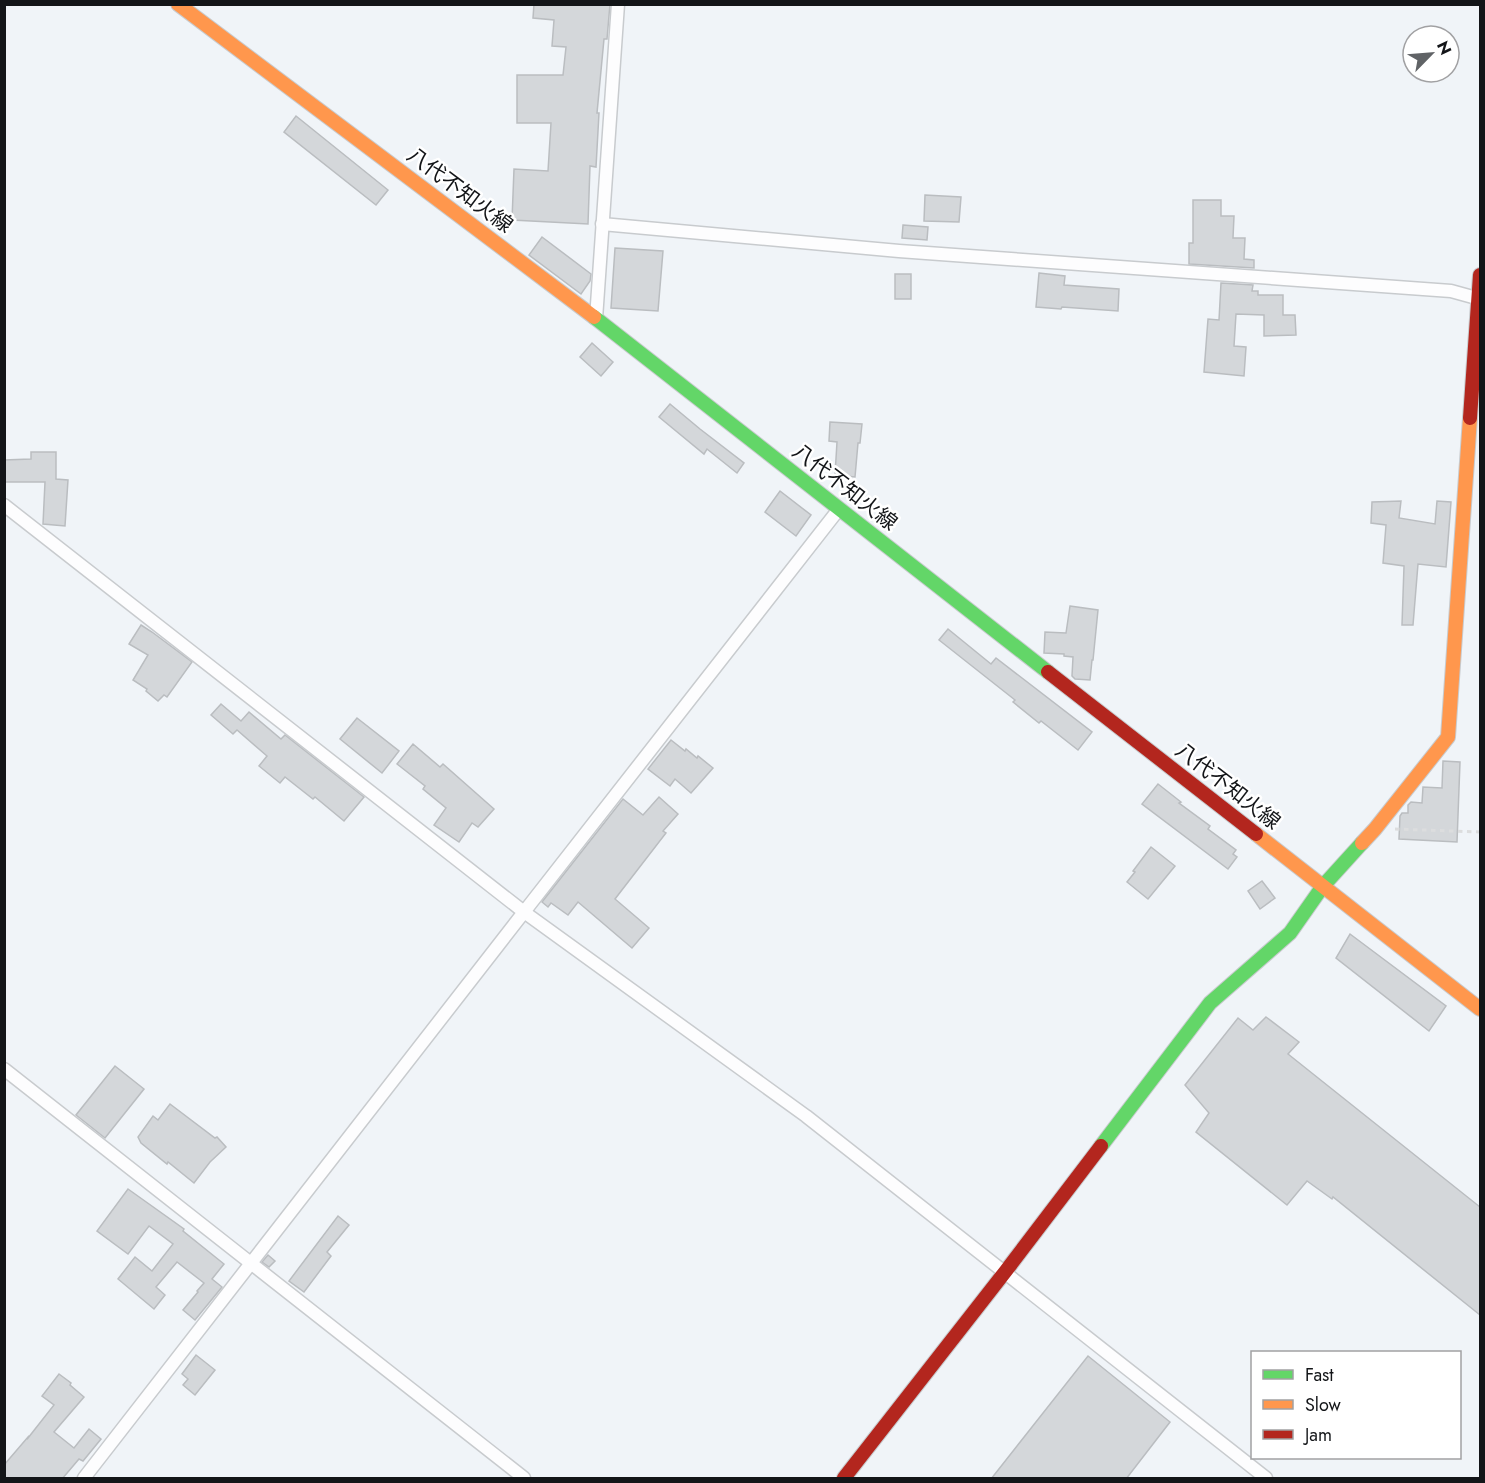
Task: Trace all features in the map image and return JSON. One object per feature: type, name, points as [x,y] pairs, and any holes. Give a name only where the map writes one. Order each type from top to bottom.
[{"type":"main road","name":"八代不知火線","points":[[178,4],[596,319],[1480,1009]]},
{"type":"main road","points":[[844,1479],[1210,1003],[1290,933],[1323,886],[1375,829],[1448,737],[1480,275]]},
{"type":"street","points":[[596,319],[618,4]]},
{"type":"street","points":[[602,224],[898,251],[1451,291],[1480,299]]},
{"type":"street","points":[[4,505],[524,912],[806,1116],[1266,1479]]},
{"type":"street","points":[[84,1479],[839,509]]},
{"type":"street","points":[[4,1069],[524,1479]]},
{"type":"path","points":[[1375,829],[1480,832]]},
{"type":"building","points":[[534,4],[610,4],[607,39],[604,39],[597,113],[599,113],[596,167],[590,166],[588,224],[512,220],[514,169],[548,171],[551,123],[517,123],[517,75],[563,75],[566,47],[552,46],[554,20],[533,18]]},
{"type":"building","points":[[296,116],[388,190],[376,205],[284,132]]},
{"type":"building","points":[[925,195],[961,197],[959,222],[924,221]]},
{"type":"building","points":[[1193,200],[1221,200],[1221,216],[1234,216],[1233,238],[1245,238],[1244,259],[1254,260],[1254,268],[1189,264],[1189,243],[1193,243]]},
{"type":"building","points":[[903,225],[928,227],[927,240],[902,238]]},
{"type":"building","points":[[542,237],[591,274],[590,281],[581,294],[529,255]]},
{"type":"building","points":[[615,248],[663,251],[658,311],[611,308]]},
{"type":"building","points":[[1039,273],[1065,276],[1064,285],[1119,289],[1118,311],[1036,307]]},
{"type":"building","points":[[895,274],[911,274],[911,299],[895,299]]},
{"type":"building","points":[[1221,283],[1253,285],[1252,291],[1258,291],[1258,295],[1283,295],[1283,315],[1295,315],[1296,335],[1264,336],[1264,315],[1236,314],[1234,346],[1246,347],[1244,376],[1204,372],[1208,319],[1219,320]]},
{"type":"building","points":[[592,343],[613,362],[601,376],[580,357]]},
{"type":"building","points":[[670,404],[744,463],[737,473],[707,449],[704,454],[659,417]]},
{"type":"building","points":[[830,422],[862,424],[855,477],[835,475],[837,442],[829,441]]},
{"type":"building","points":[[31,452],[56,452],[56,479],[68,480],[65,526],[43,524],[45,482],[4,482],[4,460],[31,459]]},
{"type":"building","points":[[780,491],[811,515],[796,536],[765,512]]},
{"type":"building","points":[[1401,501],[1399,518],[1435,524],[1437,501],[1451,502],[1446,567],[1418,564],[1413,625],[1402,625],[1404,566],[1383,563],[1386,525],[1371,523],[1372,502]]},
{"type":"building","points":[[1070,606],[1098,610],[1090,680],[1075,679],[1072,676],[1073,657],[1044,653],[1045,632],[1066,633]]},
{"type":"building","points":[[141,625],[192,662],[167,697],[164,695],[158,701],[146,691],[147,689],[133,680],[148,655],[129,644]]},
{"type":"building","points":[[948,629],[991,664],[996,658],[1092,732],[1078,750],[1041,721],[1039,723],[1013,702],[1015,700],[939,640]]},
{"type":"building","points":[[221,704],[241,721],[249,712],[281,739],[285,735],[364,797],[344,821],[315,797],[313,799],[285,777],[280,783],[259,766],[267,756],[237,730],[233,734],[211,715]]},
{"type":"building","points":[[357,718],[399,751],[382,773],[340,739]]},
{"type":"building","points":[[671,740],[713,768],[691,793],[675,779],[670,786],[648,769]]},
{"type":"building","points":[[413,744],[440,767],[443,764],[494,809],[478,827],[472,823],[459,842],[434,825],[446,808],[423,789],[425,786],[397,764]]},
{"type":"building","points":[[1443,761],[1460,762],[1457,842],[1399,839],[1400,816],[1402,813],[1408,813],[1408,805],[1411,802],[1422,803],[1423,787],[1442,788]]},
{"type":"building","points":[[1158,784],[1210,826],[1208,829],[1236,850],[1233,854],[1237,857],[1228,869],[1142,804]]},
{"type":"building","points":[[659,797],[678,814],[663,831],[666,833],[615,899],[649,928],[632,948],[578,902],[568,915],[551,903],[548,907],[542,902],[623,799],[643,815]]},
{"type":"building","points":[[1151,847],[1175,866],[1148,899],[1127,882]]},
{"type":"building","points":[[1262,881],[1275,898],[1260,909],[1248,891]]},
{"type":"building","points":[[1350,934],[1446,1006],[1429,1031],[1336,958]]},
{"type":"building","points":[[1266,1017],[1299,1042],[1288,1054],[1480,1207],[1480,1315],[1333,1197],[1332,1199],[1307,1181],[1287,1205],[1196,1132],[1209,1113],[1185,1085],[1238,1018],[1253,1030]]},
{"type":"building","points":[[115,1066],[144,1089],[105,1138],[76,1115]]},
{"type":"building","points":[[170,1104],[215,1138],[217,1137],[226,1147],[210,1162],[194,1183],[141,1143],[138,1137],[153,1116],[158,1120]]},
{"type":"building","points":[[128,1189],[184,1229],[183,1231],[224,1264],[212,1279],[222,1287],[195,1320],[183,1310],[204,1283],[177,1262],[156,1287],[165,1295],[154,1309],[118,1279],[135,1257],[152,1271],[173,1244],[149,1226],[128,1254],[97,1231]]},
{"type":"building","points":[[338,1216],[349,1225],[327,1252],[331,1256],[304,1292],[289,1281]]},
{"type":"building","points":[[268,1255],[275,1261],[269,1267],[262,1262]]},
{"type":"building","points":[[196,1355],[215,1370],[195,1395],[183,1385],[188,1379],[182,1374]]},
{"type":"building","points":[[1088,1356],[1170,1422],[1126,1479],[991,1479]]},
{"type":"building","points":[[59,1374],[84,1397],[54,1432],[74,1448],[89,1429],[101,1439],[83,1461],[79,1459],[62,1479],[4,1479],[4,1465],[54,1405],[42,1396]]},
{"type":"traffic: fast","points":[[594,317],[1048,672]]},
{"type":"traffic: fast","points":[[1101,1146],[1210,1003],[1290,933],[1323,886],[1362,843]]},
{"type":"traffic: slow","points":[[178,4],[594,317]]},
{"type":"traffic: slow","points":[[1362,843],[1448,737],[1470,418]]},
{"type":"traffic: slow","points":[[1256,834],[1480,1009]]},
{"type":"traffic: jam","points":[[1470,418],[1480,275]]},
{"type":"traffic: jam","points":[[1048,672],[1256,834]]},
{"type":"traffic: jam","points":[[844,1478],[1101,1146]]}]
